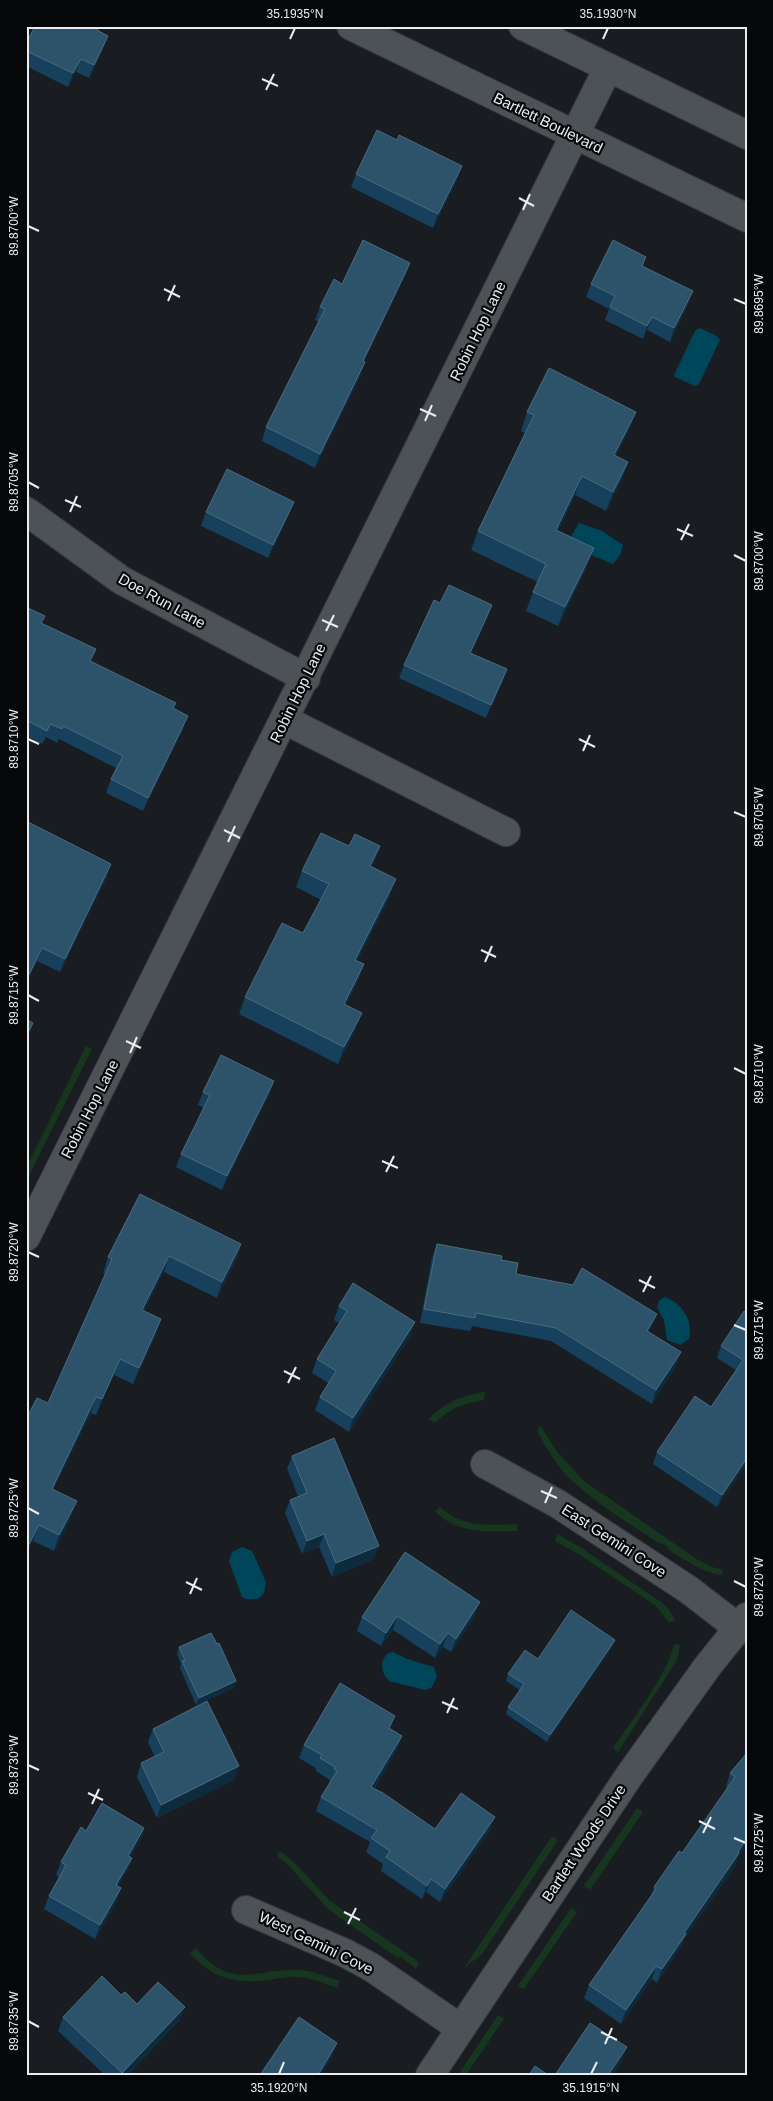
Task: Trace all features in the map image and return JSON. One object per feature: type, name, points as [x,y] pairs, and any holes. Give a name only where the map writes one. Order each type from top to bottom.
[{"type":"street","name":"Bartlett Boulevard","points":[[351,26],[747,218]]},
{"type":"street","points":[[522,26],[747,134]]},
{"type":"street","name":"Robin Hop Lane","points":[[26,1237],[306,678],[608,68]]},
{"type":"street","name":"Doe Run Lane","points":[[26,511],[97,565],[121,580],[306,678]]},
{"type":"street","points":[[285,720],[506,832]]},
{"type":"street","name":"East Gemini Cove","points":[[485,1464],[558,1504],[689,1590],[742,1622]]},
{"type":"street","name":"Bartlett Woods Drive","points":[[430,2075],[634,1768],[742,1622]]},
{"type":"street","name":"West Gemini Cove","points":[[246,1910],[345,1953],[371,1968],[460,2028]]},
{"type":"green space","points":[[86,1046],[92,1049],[26,1182],[26,1168]]},
{"type":"green space","points":[[485,1392],[484,1400],[458,1407],[435,1423],[429,1419],[447,1404]]},
{"type":"green space","points":[[540,1425],[558,1453],[584,1481],[698,1560],[715,1568],[723,1569],[722,1575],[700,1569],[667,1549],[668,1547],[660,1544],[612,1512],[577,1486],[547,1449],[537,1431]]},
{"type":"green space","points":[[440,1507],[458,1519],[476,1524],[517,1524],[517,1531],[495,1532],[463,1528],[443,1519],[435,1511]]},
{"type":"green space","points":[[557,1534],[580,1547],[661,1602],[668,1608],[675,1620],[669,1623],[656,1606],[580,1555],[555,1541]]},
{"type":"green space","points":[[674,1644],[680,1645],[677,1660],[618,1752],[613,1748],[657,1682],[671,1655]]},
{"type":"green space","points":[[637,1808],[643,1812],[590,1890],[584,1886]]},
{"type":"green space","points":[[552,1836],[558,1840],[482,1954],[464,1968]]},
{"type":"green space","points":[[280,1851],[295,1863],[329,1900],[419,1962],[416,1969],[400,1956],[398,1958],[329,1910],[287,1864],[277,1856]]},
{"type":"green space","points":[[571,1908],[577,1912],[524,1989],[518,1986]]},
{"type":"green space","points":[[196,1948],[221,1970],[233,1974],[244,1975],[299,1970],[340,1981],[337,1988],[301,1977],[257,1981],[226,1978],[207,1969],[198,1962],[190,1953]]},
{"type":"green space","points":[[498,2015],[504,2019],[466,2075],[458,2075]]},
{"type":"water","points":[[700,328],[717,336],[720,340],[699,384],[695,386],[674,375],[695,331]]},
{"type":"water","points":[[579,523],[602,531],[623,545],[620,555],[613,564],[591,555],[569,540]]},
{"type":"water","points":[[664,1297],[681,1308],[690,1326],[689,1339],[680,1345],[667,1340],[664,1320],[657,1308],[659,1301]]},
{"type":"water","points":[[242,1547],[252,1551],[266,1582],[264,1593],[258,1599],[242,1597],[229,1561],[232,1552]]},
{"type":"water","points":[[393,1652],[407,1659],[434,1667],[437,1677],[431,1688],[425,1690],[389,1681],[384,1674],[382,1663],[388,1653]]},
{"type":"building","points":[[35,26],[98,26],[97,30],[108,36],[94,65],[81,59],[73,73],[26,51],[26,44]]},
{"type":"building","points":[[377,130],[397,140],[399,135],[462,166],[438,214],[356,174]]},
{"type":"building","points":[[363,240],[410,263],[320,454],[266,427],[325,309],[320,307],[334,279],[342,284]]},
{"type":"building","points":[[613,240],[646,257],[642,266],[693,291],[674,328],[652,317],[647,326],[610,307],[615,296],[591,284]]},
{"type":"building","points":[[549,368],[636,412],[614,455],[628,462],[613,492],[582,476],[556,530],[594,548],[565,607],[533,592],[546,564],[478,531],[534,415],[527,412]]},
{"type":"building","points":[[227,469],[294,502],[273,545],[206,512]]},
{"type":"building","points":[[449,585],[492,605],[470,653],[507,669],[491,705],[404,665],[434,600],[440,603]]},
{"type":"building","points":[[26,607],[45,616],[41,623],[96,649],[90,661],[176,703],[173,708],[188,716],[148,798],[111,779],[123,756],[63,726],[62,729],[50,724],[47,731],[26,720]]},
{"type":"building","points":[[26,821],[111,864],[65,959],[42,948],[26,981]]},
{"type":"building","points":[[321,833],[349,846],[355,834],[380,846],[370,866],[396,879],[355,960],[364,964],[344,1004],[362,1013],[344,1047],[245,997],[282,923],[303,933],[329,884],[302,871]]},
{"type":"building","points":[[26,1019],[33,1023],[26,1037]]},
{"type":"building","points":[[221,1055],[274,1081],[227,1176],[181,1154],[210,1095],[203,1092]]},
{"type":"building","points":[[140,1194],[241,1244],[222,1282],[169,1256],[142,1310],[161,1319],[139,1368],[120,1359],[102,1399],[96,1397],[52,1489],[77,1501],[59,1535],[39,1525],[26,1550],[26,1419],[37,1398],[48,1403],[112,1259],[108,1257]]},
{"type":"building","points":[[437,1244],[502,1256],[501,1260],[518,1263],[516,1274],[573,1285],[582,1268],[657,1314],[647,1331],[681,1352],[656,1390],[556,1328],[476,1313],[475,1318],[424,1309]]},
{"type":"building","points":[[353,1283],[415,1322],[353,1418],[320,1397],[336,1371],[317,1359],[347,1311],[339,1306]]},
{"type":"building","points":[[744,1311],[747,1313],[747,1458],[722,1495],[657,1452],[695,1396],[711,1407],[743,1360],[721,1346]]},
{"type":"building","points":[[334,1438],[379,1546],[336,1563],[324,1534],[307,1541],[290,1500],[307,1493],[292,1456]]},
{"type":"building","points":[[405,1552],[480,1602],[456,1639],[448,1633],[440,1644],[397,1616],[386,1633],[362,1617]]},
{"type":"building","points":[[571,1610],[615,1640],[550,1735],[508,1707],[524,1684],[508,1674],[525,1650],[538,1659]]},
{"type":"building","points":[[211,1633],[217,1644],[219,1643],[236,1681],[199,1698],[182,1661],[185,1660],[179,1647]]},
{"type":"building","points":[[340,1683],[395,1716],[389,1728],[402,1736],[371,1787],[383,1793],[435,1829],[461,1793],[495,1817],[445,1889],[431,1879],[427,1886],[386,1857],[390,1851],[371,1838],[377,1830],[321,1797],[337,1771],[334,1769],[335,1767],[320,1758],[322,1755],[304,1745]]},
{"type":"building","points":[[207,1701],[239,1766],[161,1805],[141,1763],[164,1752],[153,1729]]},
{"type":"building","points":[[747,1753],[747,1838],[662,1969],[656,1966],[626,2010],[589,1985],[656,1889],[654,1887],[679,1851],[682,1853],[735,1777],[730,1773]]},
{"type":"building","points":[[102,1803],[144,1828],[128,1856],[132,1858],[116,1885],[121,1888],[100,1925],[49,1896],[66,1865],[61,1862],[81,1827],[86,1831]]},
{"type":"building","points":[[102,1976],[121,1995],[125,1992],[137,2004],[158,1982],[185,2007],[122,2073],[63,2017]]},
{"type":"building","points":[[299,2017],[337,2043],[318,2075],[260,2075]]},
{"type":"building","points":[[590,2023],[627,2047],[608,2075],[555,2075]]},
{"type":"building","points":[[535,2066],[548,2075],[529,2075]]}]
